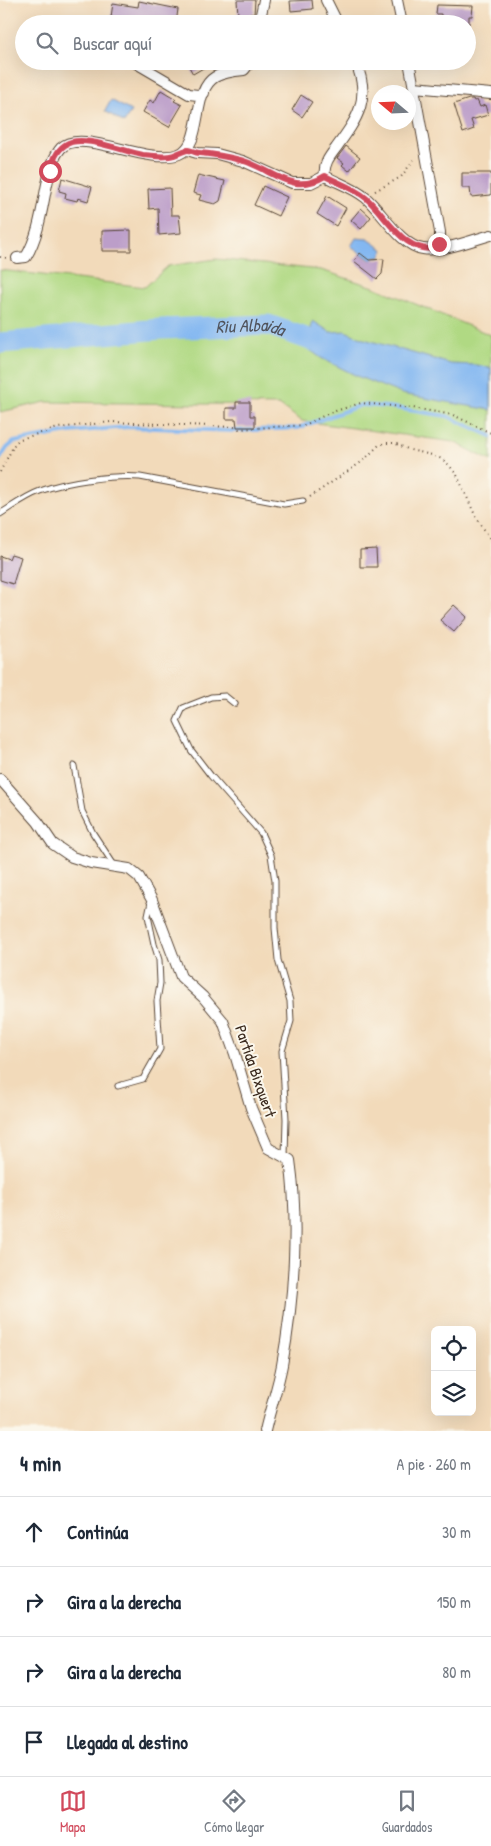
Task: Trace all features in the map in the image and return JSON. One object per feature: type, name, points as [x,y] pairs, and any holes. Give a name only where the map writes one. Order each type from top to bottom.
[{"type":"street","points":[[261,15],[264,0]]},
{"type":"street","points":[[326,0],[334,15]]},
{"type":"street","points":[[397,0],[400,15]]},
{"type":"street","points":[[148,70],[190,94],[198,95],[204,93]]},
{"type":"street","points":[[187,150],[204,93],[213,78],[222,74],[244,70]]},
{"type":"street","points":[[325,176],[326,162],[350,129],[363,97],[362,76],[359,70]]},
{"type":"street","points":[[411,70],[414,85]]},
{"type":"street","points":[[416,87],[491,94]]},
{"type":"street","points":[[416,99],[440,232],[440,241],[437,248]]},
{"type":"street","points":[[17,258],[26,257],[35,239],[50,171],[60,149],[67,143],[79,141],[97,143],[144,155],[171,156],[187,150],[197,153],[217,154],[242,161],[298,184],[311,183],[325,176]]},
{"type":"street","points":[[325,176],[354,190],[367,199],[397,232],[413,246],[424,250],[491,235]]},
{"type":"street","name":"Partida Bixquert","points":[[0,779],[38,822],[54,844],[72,857],[91,863],[129,869],[140,877],[152,900],[181,977],[203,997],[223,1021],[252,1108],[268,1148],[285,1157]]},
{"type":"street","points":[[265,1431],[282,1365],[292,1294],[295,1192],[290,1160],[285,1157]]},
{"type":"lane","points":[[0,514],[39,491],[55,486],[123,476],[140,477],[284,504],[303,501]]},
{"type":"lane","points":[[235,704],[225,696],[211,697],[183,708],[177,721],[191,750],[261,833],[271,855],[278,960],[290,1001],[291,1020],[282,1051],[286,1119],[285,1157]]},
{"type":"lane","points":[[74,766],[82,811],[93,833],[114,866]]},
{"type":"lane","points":[[118,1086],[143,1079],[160,1049],[157,1000],[159,960],[148,916],[152,900]]},
{"type":"path","points":[[367,199],[368,195],[401,177],[424,146]]},
{"type":"path","points":[[0,472],[15,443],[20,439],[58,428],[110,422],[234,427],[239,429],[304,425],[329,413],[361,403],[412,408],[453,415],[491,433]]},
{"type":"path","points":[[303,501],[317,494],[363,461],[379,445],[386,443],[394,444],[432,455],[449,465],[457,475],[475,515],[491,540]]},
{"type":"green space","points":[[216,259],[321,270],[374,287],[491,335],[491,461],[454,442],[302,421],[279,405],[46,402],[0,412],[0,270],[145,287],[168,266]]},
{"type":"water","points":[[111,100],[131,111],[124,123],[105,111]]},
{"type":"water","points":[[356,238],[368,239],[384,250],[380,257],[376,256],[372,261],[351,246]]},
{"type":"water","points":[[313,321],[330,332],[345,331],[364,339],[451,364],[491,368],[491,410],[402,394],[359,377],[321,358],[306,347]]},
{"type":"building","points":[[237,0],[255,0],[254,14],[238,15]]},
{"type":"building","points":[[312,0],[313,9],[291,11],[290,1]]},
{"type":"building","points":[[139,1],[178,9],[177,15],[111,15],[113,3],[138,7]]},
{"type":"building","points":[[437,5],[473,6],[472,15],[436,14]]},
{"type":"building","points":[[191,70],[200,70],[193,74]]},
{"type":"building","points":[[161,90],[182,105],[169,127],[143,112],[150,100],[154,103]]},
{"type":"building","points":[[301,95],[312,102],[302,117],[292,110]]},
{"type":"building","points":[[469,99],[477,100],[480,107],[485,105],[488,115],[471,120],[474,129],[463,133],[454,104]]},
{"type":"building","points":[[346,146],[360,157],[349,171],[342,165],[344,163],[337,158]]},
{"type":"building","points":[[462,173],[491,173],[491,195],[471,197],[470,188],[462,188]]},
{"type":"building","points":[[198,175],[225,181],[220,201],[215,204],[199,200],[201,195],[193,193]]},
{"type":"building","points":[[62,178],[92,187],[88,201],[78,198],[77,201],[65,198],[66,193],[59,191]]},
{"type":"building","points":[[263,186],[287,197],[278,216],[254,205]]},
{"type":"building","points":[[170,188],[171,215],[179,215],[181,233],[159,235],[158,208],[149,209],[148,189]]},
{"type":"building","points":[[327,196],[346,208],[336,226],[317,214]]},
{"type":"building","points":[[361,208],[371,217],[361,229],[351,220]]},
{"type":"building","points":[[131,230],[131,251],[102,251],[102,231]]},
{"type":"building","points":[[360,253],[369,260],[384,259],[382,274],[377,279],[354,261]]},
{"type":"building","points":[[236,402],[250,402],[250,416],[255,416],[255,427],[237,427],[236,419],[226,419],[226,408],[236,408]]},
{"type":"building","points":[[376,549],[377,567],[360,567],[360,550]]},
{"type":"building","points":[[11,554],[21,557],[13,584],[0,580],[0,556],[9,559]]},
{"type":"building","points":[[454,605],[467,617],[454,632],[440,620]]},
{"type":"waterway","name":"Riu Albaida","points":[[0,343],[161,329],[268,325],[334,348]]},
{"type":"waterway","points":[[0,459],[7,448],[14,442],[69,432],[128,427],[235,431],[298,428],[361,405],[389,407],[447,416],[491,436]]},
{"type":"route","points":[[50,171],[60,149],[67,143],[79,141],[97,143],[144,155],[171,156],[187,150],[197,153],[217,154],[252,164],[292,183],[311,183],[325,176],[366,198],[397,232],[413,246],[424,250],[437,248],[439,244]]}]
